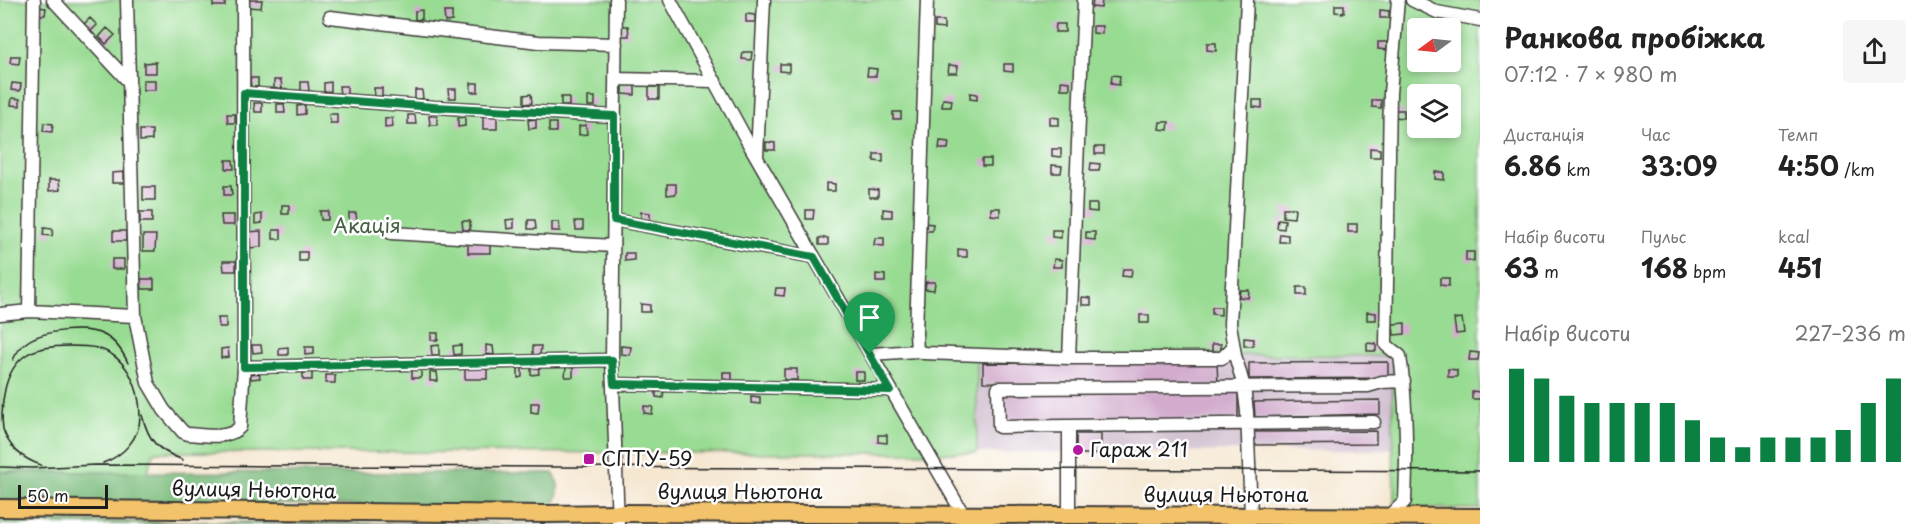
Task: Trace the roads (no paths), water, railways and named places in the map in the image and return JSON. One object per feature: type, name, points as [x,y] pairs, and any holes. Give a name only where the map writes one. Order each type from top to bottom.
[{"type":"main road","name":"вулиця Ньютона","points":[[0,508],[545,514],[618,518],[963,514],[1002,519],[1390,516],[1443,520],[1480,517]]},
{"type":"street","points":[[29,311],[34,0]]},
{"type":"street","points":[[53,0],[129,82]]},
{"type":"street","points":[[127,0],[135,316],[148,383],[165,410],[183,432],[226,435],[235,432],[240,427],[244,367],[243,0]]},
{"type":"street","points":[[616,0],[612,360],[618,518]]},
{"type":"street","points":[[670,0],[757,158],[963,514]]},
{"type":"street","points":[[757,158],[765,0]]},
{"type":"street","points":[[917,351],[915,333],[927,0]]},
{"type":"street","points":[[1069,358],[1084,0]]},
{"type":"street","points":[[1245,518],[1248,424],[1244,387],[1233,347],[1230,324],[1247,0]]},
{"type":"street","points":[[1390,516],[1405,501],[1407,459],[1404,381],[1400,356],[1386,345],[1390,93],[1398,0]]},
{"type":"street","points":[[1412,0],[1437,12],[1480,20]]},
{"type":"street","points":[[330,17],[539,42],[616,44]]},
{"type":"street","points":[[615,79],[715,81]]},
{"type":"street","points":[[244,93],[434,107],[614,116]]},
{"type":"street","points":[[614,220],[814,257]]},
{"type":"street","points":[[391,233],[613,246]]},
{"type":"street","points":[[0,314],[29,311],[135,316]]},
{"type":"street","points":[[870,354],[917,351],[1069,358],[1222,358],[1233,347]]},
{"type":"street","points":[[244,367],[612,360]]},
{"type":"street","points":[[1374,422],[999,427],[998,388],[1368,386],[1382,382],[1404,381]]},
{"type":"street","points":[[614,384],[890,390]]},
{"type":"street","points":[[1063,518],[1069,426]]},
{"type":"tram line","points":[[13,360],[22,346],[34,338],[54,332],[76,330],[96,332],[108,337],[119,347],[128,363]]},
{"type":"tram line","points":[[41,465],[28,460],[18,452],[6,436],[2,420],[5,389],[13,370],[26,355],[42,349],[65,346],[90,347],[107,352],[124,365],[138,394],[140,416],[134,439],[117,456],[103,463]]},
{"type":"tram line","points":[[142,415],[155,444],[167,453],[183,460]]},
{"type":"tram line","points":[[0,467],[95,465],[1480,471]]},
{"type":"place","name":"Гараж 211","points":[[1078,450]]},
{"type":"place","name":"СПТУ-59","points":[[589,459]]},
{"type":"park label","name":"Акація","points":[[367,226]]}]
